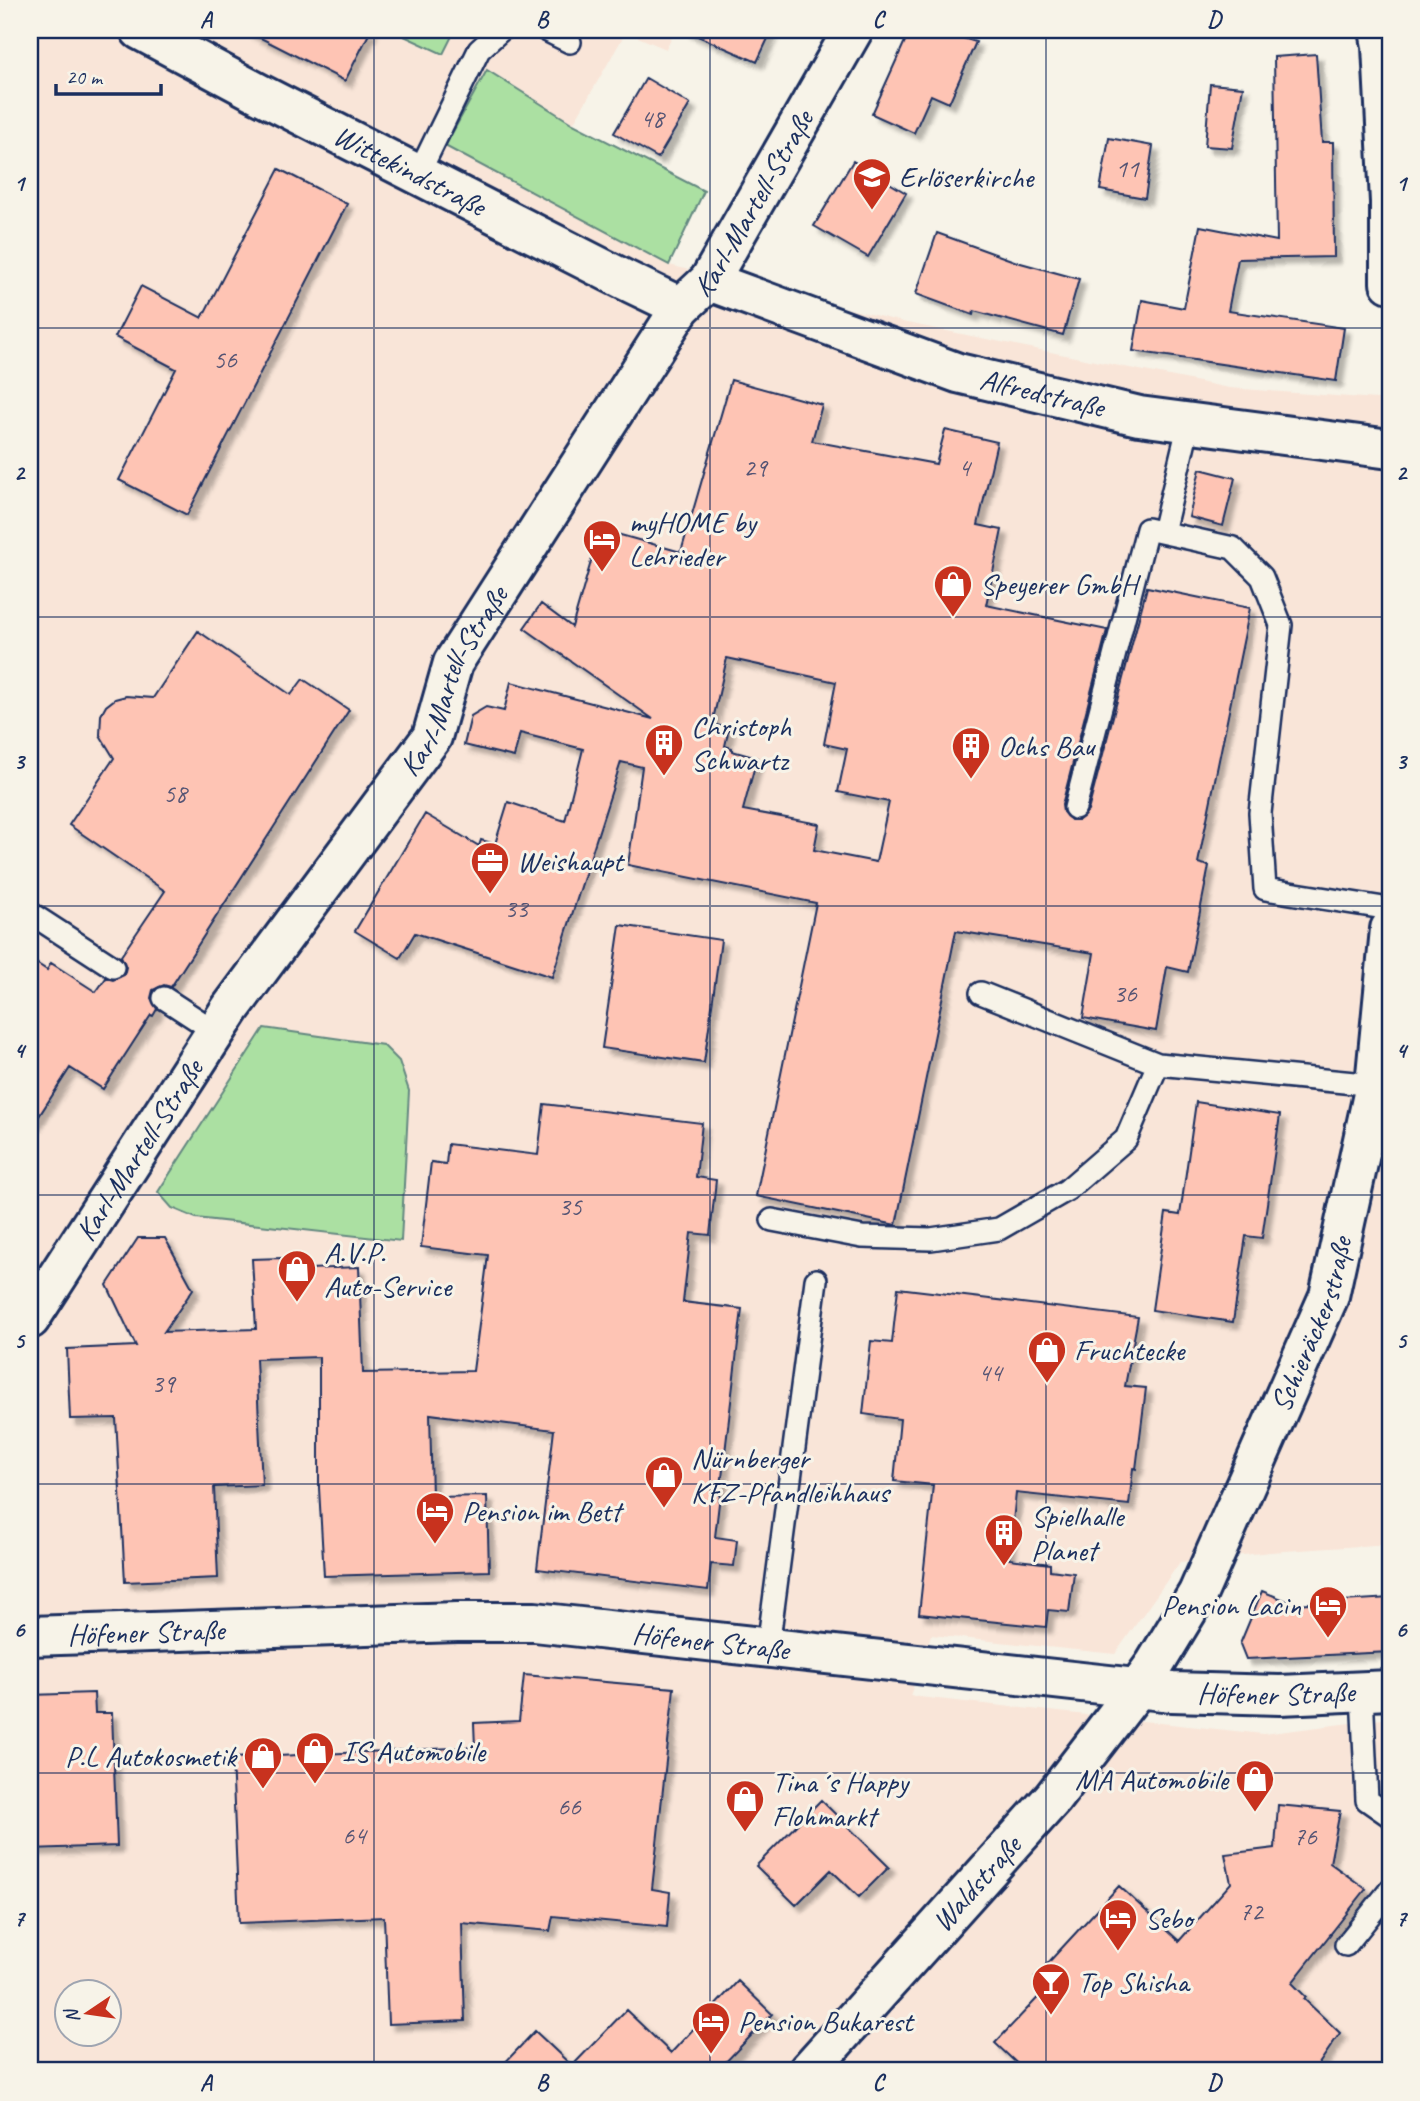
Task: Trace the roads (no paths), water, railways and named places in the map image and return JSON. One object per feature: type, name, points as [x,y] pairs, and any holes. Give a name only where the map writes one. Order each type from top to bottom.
[{"type":"street","name":"Wittekindstraße","points":[[140,30],[418,175],[681,307]]},
{"type":"street","name":"Karl-Martell-Straße","points":[[30,1319],[231,1008],[432,737],[453,663],[681,307],[709,281],[853,30]]},
{"type":"street","points":[[1379,30],[1389,189],[1390,283]]},
{"type":"street","name":"Alfredstraße","points":[[709,281],[958,373],[1139,416],[1390,449]]},
{"type":"street","name":"Schieräckerstraße","points":[[1137,1689],[1198,1593],[1329,1296],[1376,1085],[1389,952]]},
{"type":"street","name":"Höfener Straße","points":[[30,1636],[504,1621],[569,1624],[1137,1689],[1236,1695],[1376,1691]]},
{"type":"street","name":"Waldstraße","points":[[808,2071],[1053,1798],[1137,1689]]},
{"type":"lane","points":[[418,175],[479,50],[501,30]]},
{"type":"lane","points":[[546,30],[570,42]]},
{"type":"lane","points":[[1379,30],[1390,32]]},
{"type":"lane","points":[[1163,532],[1189,423]]},
{"type":"lane","points":[[1075,808],[1147,529],[1233,548],[1262,577],[1281,625],[1260,813],[1265,889],[1390,909]]},
{"type":"lane","points":[[30,913],[113,967]]},
{"type":"lane","points":[[981,993],[1158,1064],[1376,1085]]},
{"type":"lane","points":[[164,998],[216,1032]]},
{"type":"lane","points":[[772,1220],[862,1237],[931,1239],[999,1229],[1067,1191],[1126,1139],[1158,1064]]},
{"type":"lane","points":[[768,1647],[816,1280]]},
{"type":"lane","points":[[1376,1691],[1367,1800],[1390,1816]]},
{"type":"lane","points":[[1346,1945],[1390,1890]]},
{"type":"place","name":"Erlöserkirche","points":[[872,211]]},
{"type":"place","name":"myHOME by Lehrieder","points":[[602,573]]},
{"type":"place","name":"Speyerer GmbH","points":[[953,618]]},
{"type":"place","name":"Christoph Schwartz","points":[[664,777]]},
{"type":"place","name":"Ochs Bau","points":[[971,780]]},
{"type":"place","name":"Weishaupt","points":[[490,895]]},
{"type":"place","name":"A.V.P. Auto-Service","points":[[297,1303]]},
{"type":"place","name":"Fruchtecke","points":[[1047,1384]]},
{"type":"place","name":"Nürnberger KFZ-Pfandleihhaus","points":[[664,1509]]},
{"type":"place","name":"Pension im Bett","points":[[435,1545]]},
{"type":"place","name":"Spielhalle Planet","points":[[1004,1567]]},
{"type":"place","name":"Pension Lacin","points":[[1328,1639]]},
{"type":"place","name":"IS Automobile","points":[[315,1785]]},
{"type":"place","name":"P.L Autokosmetik","points":[[263,1790]]},
{"type":"place","name":"MA Automobile","points":[[1255,1813]]},
{"type":"place","name":"Tina´s Happy Flohmarkt","points":[[745,1833]]},
{"type":"place","name":"Sebo","points":[[1118,1952]]},
{"type":"place","name":"Top Shisha","points":[[1051,2016]]},
{"type":"place","name":"Pension Bukarest","points":[[711,2055]]}]
